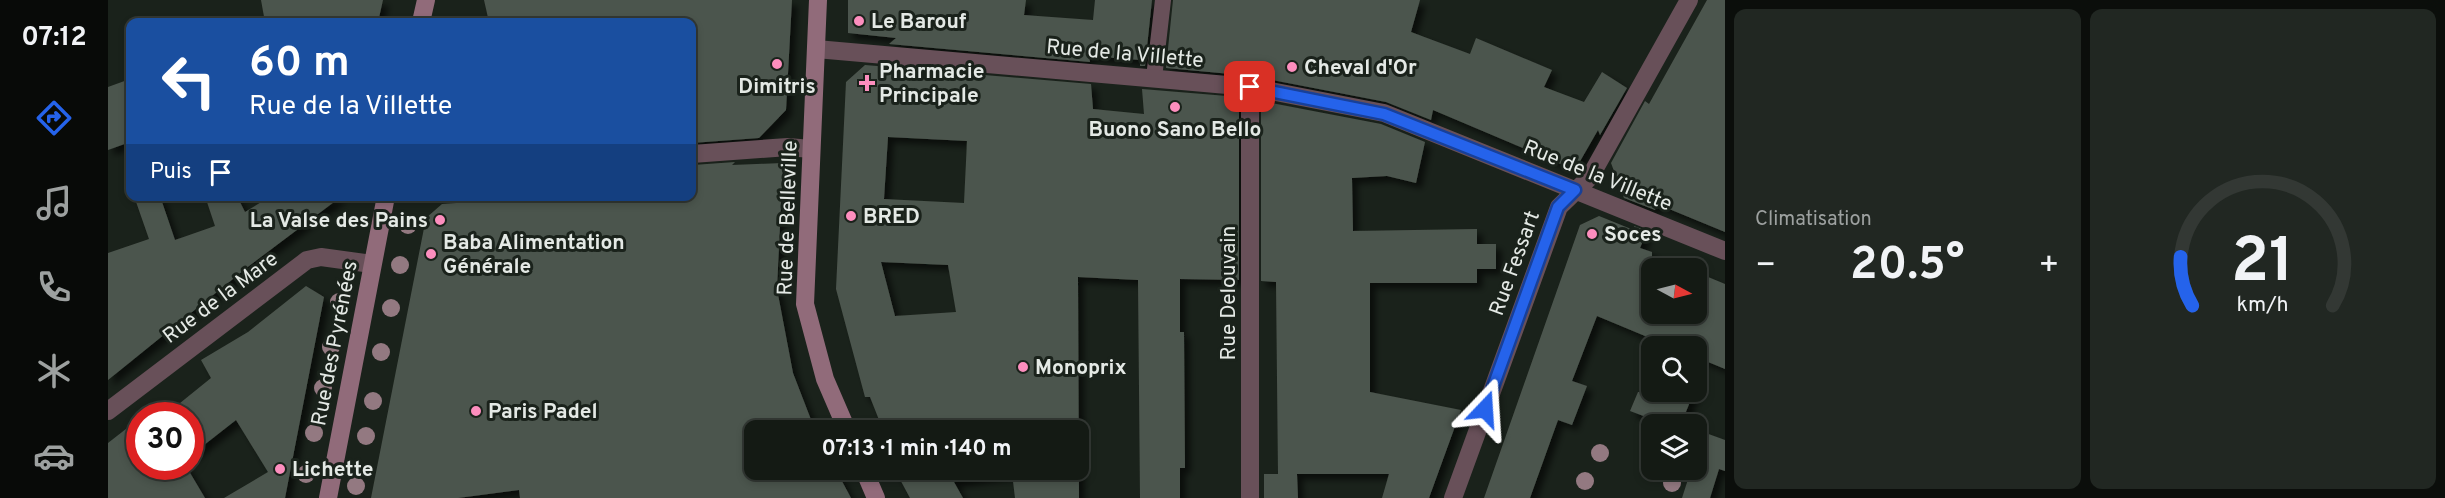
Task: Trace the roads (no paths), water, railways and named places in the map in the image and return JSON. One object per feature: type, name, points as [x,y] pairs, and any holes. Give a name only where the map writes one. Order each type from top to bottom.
[{"type":"main road","points":[[423,18],[426,0]]},
{"type":"main road","name":"Rue de Belleville","points":[[818,0],[805,304],[825,379],[843,420]]},
{"type":"main road","name":"Rue des Pyrénées","points":[[328,498],[386,201]]},
{"type":"main road","points":[[868,480],[876,498]]},
{"type":"street","name":"Rue Fessart","points":[[1453,498],[1558,207],[1590,177],[1689,0]]},
{"type":"street","name":"Rue de la Villette","points":[[816,49],[1250,87],[1384,114],[1725,251]]},
{"type":"street","name":"Rue Delouvain","points":[[1250,87],[1250,498]]},
{"type":"street","points":[[696,154],[788,147],[812,149]]},
{"type":"street","name":"Rue de la Mare","points":[[108,411],[307,260],[321,257],[372,264]]},
{"type":"lane","points":[[1154,78],[1163,0]]},
{"type":"place","name":"Le Barouf","points":[[859,21]]},
{"type":"place","name":"Dimitris","points":[[777,64]]},
{"type":"place","name":"Cheval d'Or","points":[[1292,67]]},
{"type":"place","name":"Pharmacie Principale","points":[[867,83]]},
{"type":"place","name":"Buono Sano Bello","points":[[1175,107]]},
{"type":"place","name":"BRED","points":[[851,216]]},
{"type":"place","name":"La Valse des Pains","points":[[440,220]]},
{"type":"place","name":"Soces","points":[[1592,234]]},
{"type":"place","name":"Baba Alimentation Générale","points":[[431,254]]},
{"type":"place","name":"Monoprix","points":[[1023,367]]},
{"type":"place","name":"Paris Padel","points":[[476,411]]},
{"type":"place","name":"Lichette","points":[[280,469]]}]
